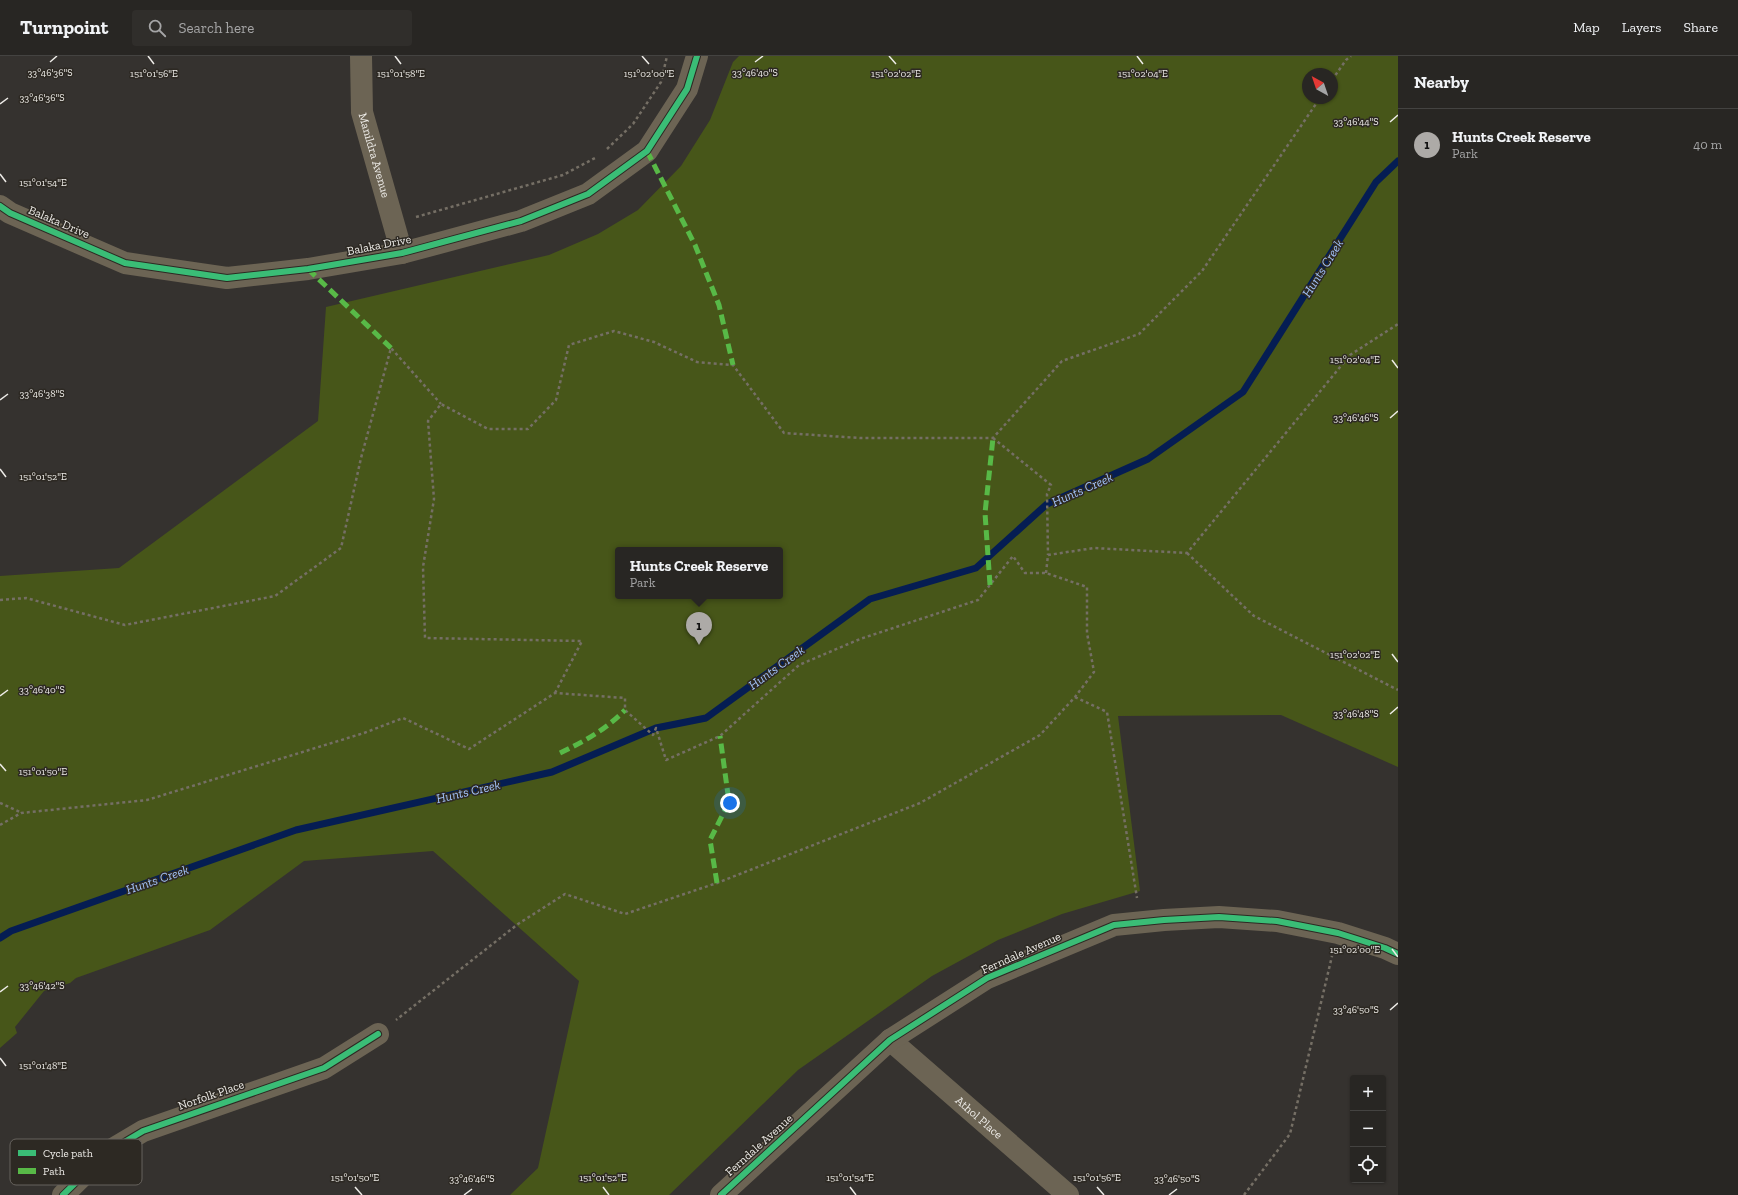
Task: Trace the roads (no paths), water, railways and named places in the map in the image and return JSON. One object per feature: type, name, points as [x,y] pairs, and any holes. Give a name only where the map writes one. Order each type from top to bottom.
[{"type":"street","name":"Manildra Avenue","points":[[361,56],[362,112],[402,253]]},
{"type":"street","name":"Balaka Drive","points":[[0,206],[10,213],[125,263],[227,278],[308,269],[402,253],[521,221],[588,194],[647,151],[687,89],[697,56]]},
{"type":"street","name":"Ferndale Avenue","points":[[721,1195],[890,1040],[987,978],[1114,925],[1219,917],[1277,921],[1338,933],[1385,948],[1398,954]]},
{"type":"street","name":"Norfolk Place","points":[[130,1139],[143,1131],[324,1068],[378,1034]]},
{"type":"street","name":"Athol Place","points":[[890,1040],[1068,1195]]},
{"type":"street","name":"Norfolk Place","points":[[63,1195],[73,1185]]},
{"type":"waterway","name":"Hunts Creek","points":[[0,938],[11,931],[296,830],[552,772],[656,728],[706,718],[870,599],[976,568],[1047,504],[1148,459],[1243,392],[1376,182],[1398,161]]},
{"type":"place","name":"Hunts Creek Reserve","points":[[699,645]]}]
